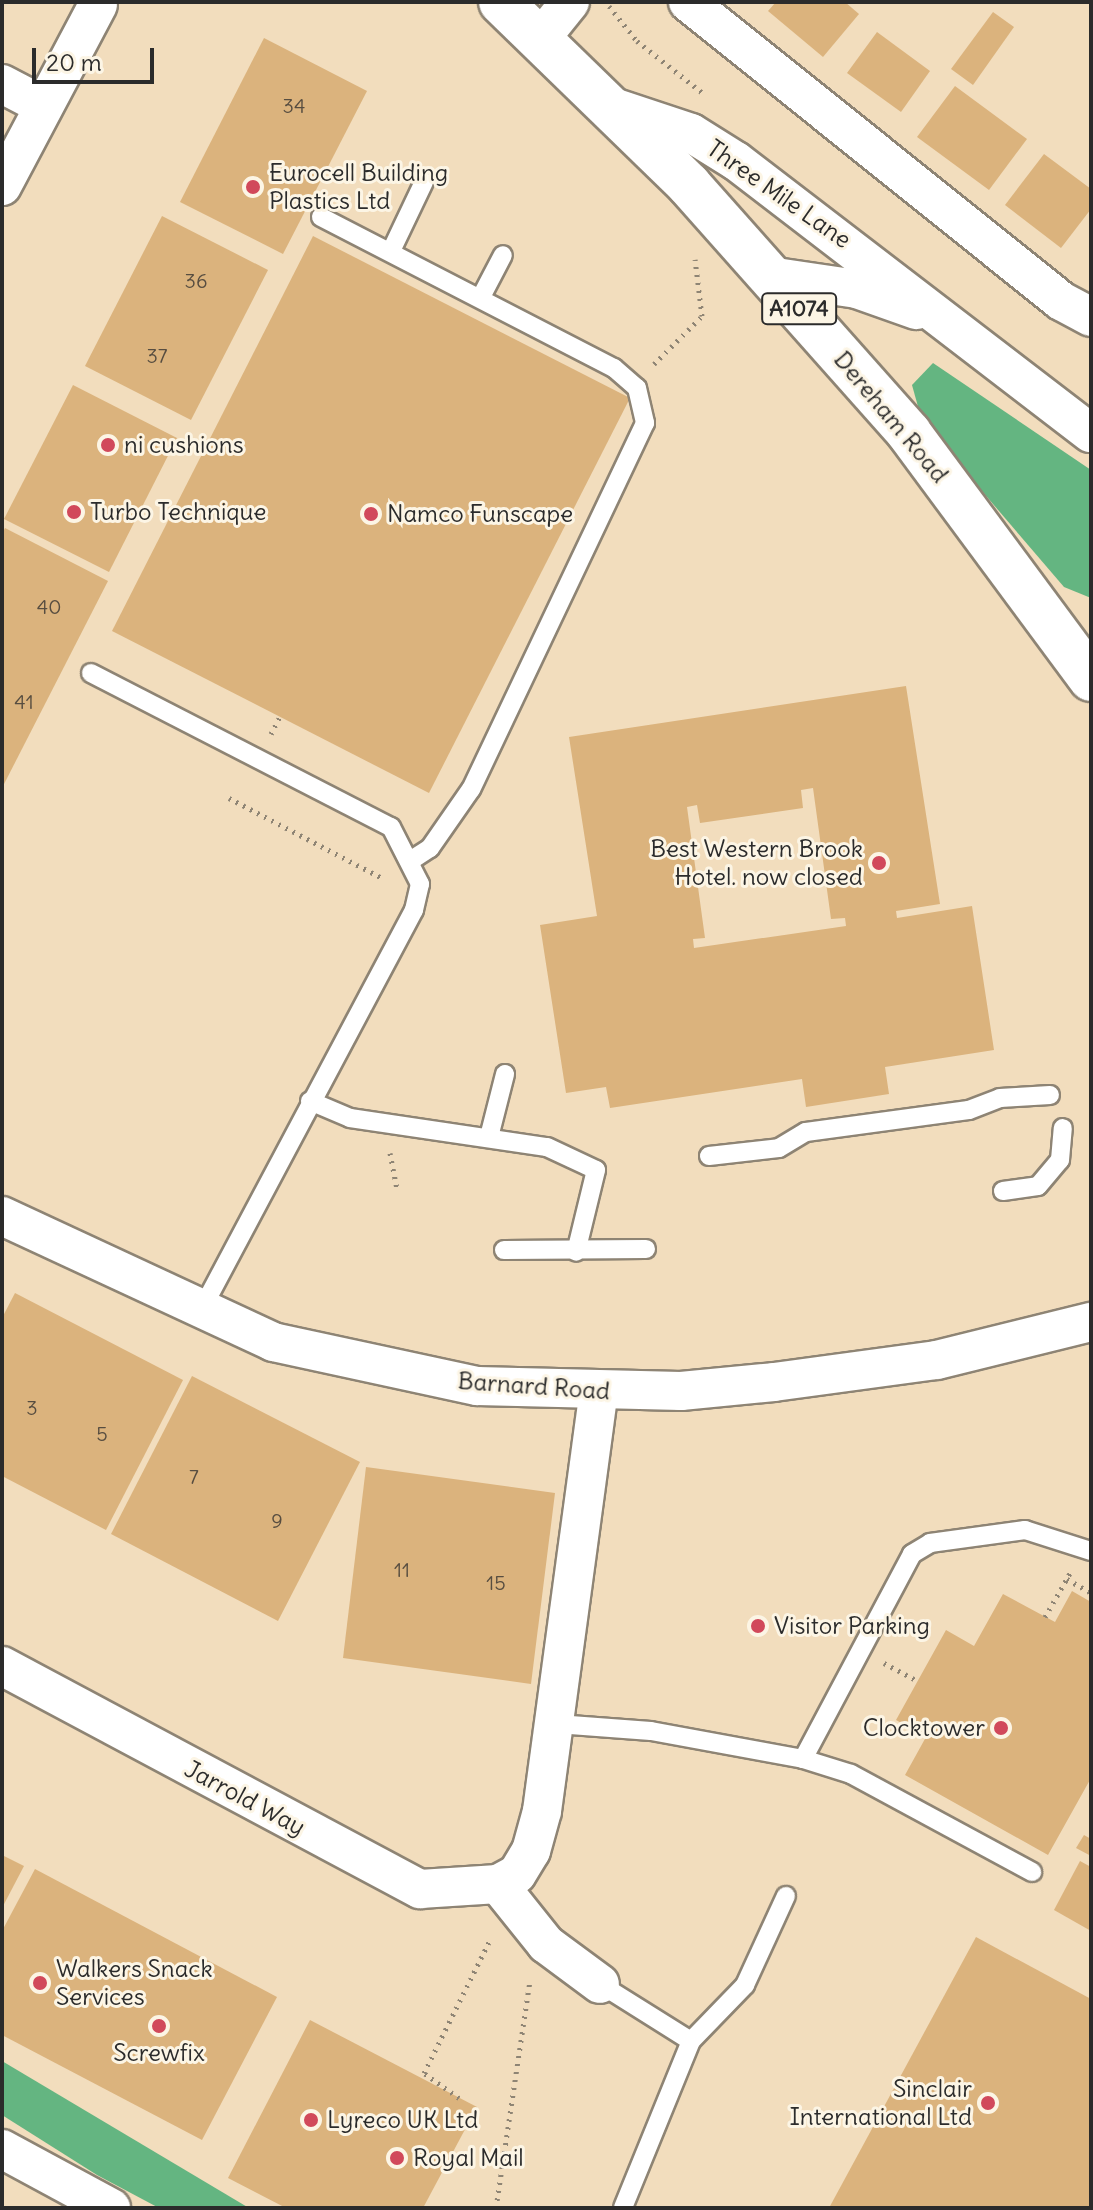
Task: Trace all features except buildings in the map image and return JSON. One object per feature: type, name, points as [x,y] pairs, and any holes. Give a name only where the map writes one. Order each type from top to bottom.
[{"type":"highway","name":"Dereham Road","points":[[501,2],[610,106],[769,276],[909,433],[1091,679]]},
{"type":"street","points":[[541,38],[570,2]]},
{"type":"street","points":[[688,2],[1061,301],[1091,317]]},
{"type":"street","points":[[2,186],[98,5]]},
{"type":"street","points":[[2,84],[44,106]]},
{"type":"street","name":"Three Mile Lane","points":[[610,106],[691,133],[736,161],[873,261],[930,315],[1091,433]]},
{"type":"street","name":"Three Mile Lane","points":[[769,276],[857,289],[930,315]]},
{"type":"street","name":"Barnard Road","points":[[2,1216],[200,1313],[337,1359],[477,1386],[599,1391],[727,1387],[937,1360],[1091,1322]]},
{"type":"street","points":[[599,1391],[557,1724],[531,1851],[517,1874],[498,1884],[546,1944],[600,1984]]},
{"type":"street","name":"Jarrold Way","points":[[2,1666],[420,1889],[498,1884]]},
{"type":"street","points":[[2,2149],[111,2208]]},
{"type":"lane","points":[[392,249],[424,182]]},
{"type":"lane","points":[[321,217],[392,249],[481,297],[637,388],[645,423],[631,462],[471,789],[430,848],[413,859]]},
{"type":"lane","points":[[481,297],[503,255]]},
{"type":"lane","points":[[91,673],[391,827],[413,859],[417,896],[200,1313]]},
{"type":"lane","points":[[489,1137],[505,1074]]},
{"type":"lane","points":[[709,1156],[779,1148],[806,1132],[1050,1095]]},
{"type":"lane","points":[[310,1101],[350,1118],[547,1147],[596,1170],[576,1252]]},
{"type":"lane","points":[[1003,1191],[1038,1186],[1060,1160],[1063,1128]]},
{"type":"lane","points":[[504,1250],[576,1252],[646,1249]]},
{"type":"lane","points":[[803,1759],[912,1554],[930,1543],[1025,1530],[1088,1549]]},
{"type":"lane","points":[[557,1724],[651,1731],[803,1759],[851,1774],[1032,1872]]},
{"type":"lane","points":[[623,2208],[691,2041],[745,1985],[786,1896]]},
{"type":"lane","points":[[600,1984],[691,2041]]},
{"type":"path","points":[[637,388],[702,316],[702,275],[691,248]]},
{"type":"path","points":[[271,736],[280,716]]},
{"type":"path","points":[[229,798],[417,896]]},
{"type":"path","points":[[1045,1617],[1088,1549]]},
{"type":"path","points":[[1067,1579],[1091,1593]]},
{"type":"path","points":[[459,2098],[424,2073],[488,1954],[498,1884]]},
{"type":"path","points":[[496,2208],[531,1976],[546,1944]]},
{"type":"green space","points":[[933,363],[1091,470],[1091,598],[1064,587],[922,421],[912,385]]},
{"type":"green space","points":[[2,2061],[249,2208],[159,2208],[97,2175],[2,2115]]},
{"type":"place","name":"Eurocell Building Plastics Ltd","points":[[253,187]]},
{"type":"place","name":"ni cushions","points":[[108,445]]},
{"type":"place","name":"Turbo Technique","points":[[74,512]]},
{"type":"place","name":"Namco Funscape","points":[[371,514]]},
{"type":"place","name":"Best Western Brook Hotel. now closed","points":[[879,863]]},
{"type":"place","name":"Visitor Parking","points":[[758,1626]]},
{"type":"place","name":"Clocktower","points":[[1001,1728]]},
{"type":"place","name":"Walkers Snack Services","points":[[40,1983]]},
{"type":"place","name":"Screwfix","points":[[159,2026]]},
{"type":"place","name":"Sinclair International Ltd","points":[[988,2103]]},
{"type":"place","name":"Lyreco UK Ltd","points":[[311,2120]]},
{"type":"place","name":"Royal Mail","points":[[397,2158]]}]
